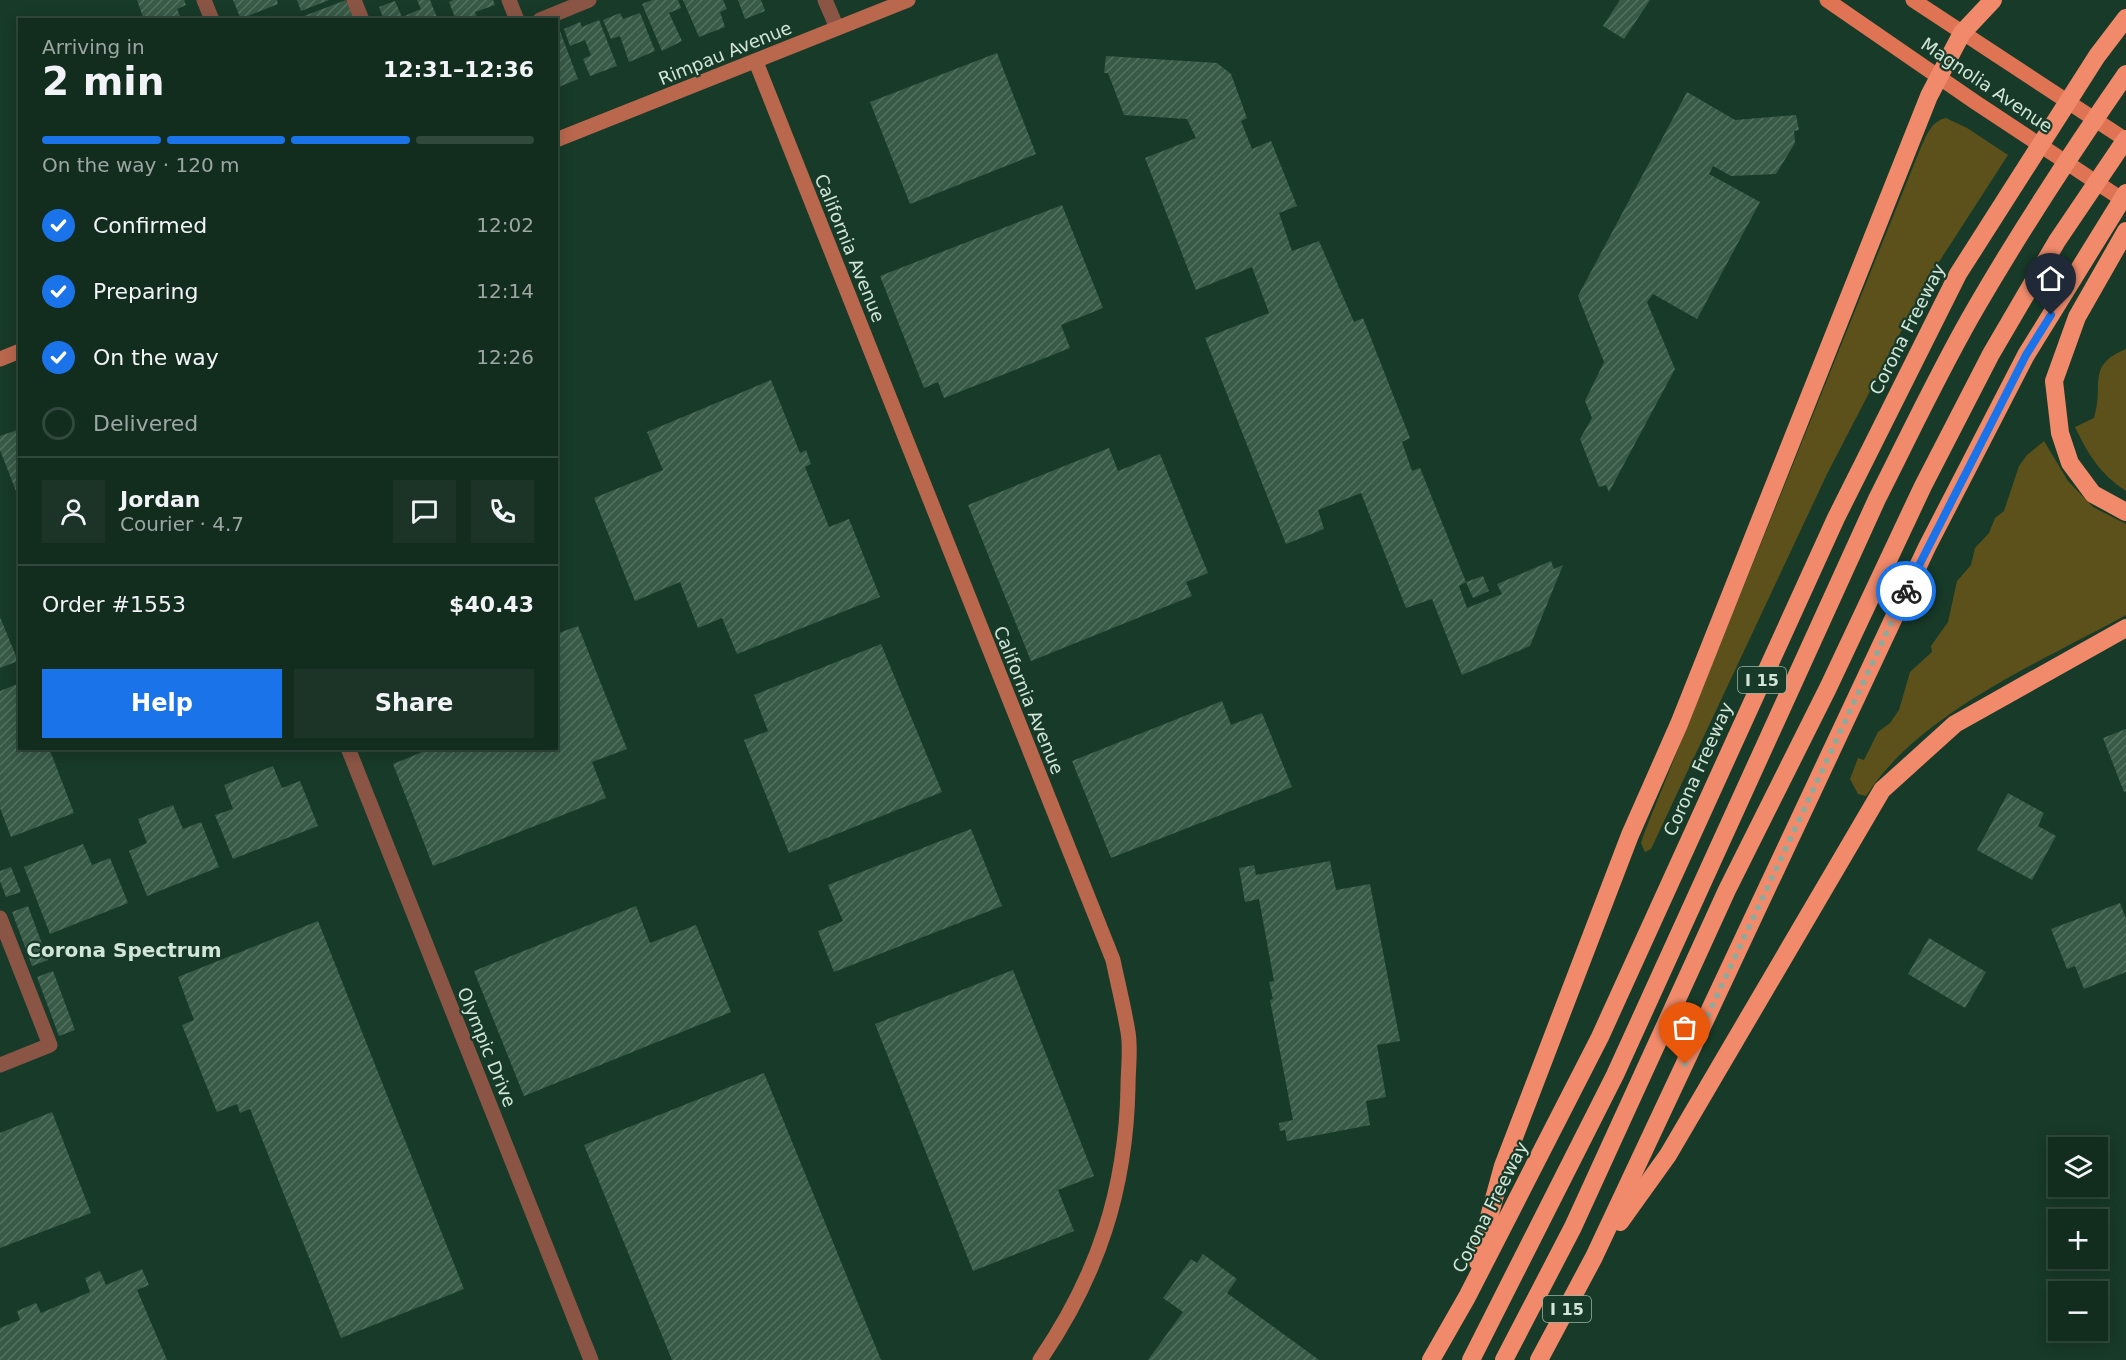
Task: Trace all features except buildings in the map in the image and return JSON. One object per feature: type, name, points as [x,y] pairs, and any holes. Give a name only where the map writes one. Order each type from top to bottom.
[{"type":"highway","points":[[1467,1297],[1503,1166],[1630,835],[1679,724],[1929,96],[1962,33],[1993,0]]},
{"type":"highway","name":"Corona Freeway","points":[[1431,1360],[1467,1297],[1600,1037],[1836,518],[1958,274],[2097,56],[2126,18]]},
{"type":"highway","points":[[1471,1360],[1615,1076],[1877,499],[1977,306],[2034,210],[2126,74]]},
{"type":"highway","points":[[1503,1360],[1573,1227],[1727,890],[1828,688],[1923,486],[1991,354],[2057,241],[2126,139]]},
{"type":"highway","name":"I 15","points":[[1539,1360],[1594,1257],[1927,547],[2026,355],[2126,193]]},
{"type":"highway","points":[[2126,231],[2077,317],[2054,381],[2060,433],[2070,463],[2093,494],[2126,512]]},
{"type":"highway","points":[[1594,1257],[1668,1155],[1882,790],[1955,724],[2126,628]]},
{"type":"main road","name":"Rimpau Avenue","points":[[558,139],[908,0]]},
{"type":"main road","name":"Magnolia Avenue","points":[[1827,0],[2126,202]]},
{"type":"main road","name":"Magnolia Avenue","points":[[1913,0],[2126,139]]},
{"type":"main road","name":"California Avenue","points":[[756,62],[1113,960],[1128,1034],[1127,1124],[1117,1191],[1102,1244],[1082,1291],[1040,1360]]},
{"type":"main road","points":[[0,359],[18,352]]},
{"type":"street","points":[[204,0],[211,18]]},
{"type":"street","points":[[354,0],[361,18]]},
{"type":"street","points":[[509,0],[516,18]]},
{"type":"street","points":[[545,18],[589,0]]},
{"type":"street","points":[[825,0],[837,28]]},
{"type":"street","name":"Olympic Drive","points":[[349,750],[591,1360]]},
{"type":"street","points":[[0,918],[50,1045],[0,1065]]},
{"type":"shaded area","points":[[1946,118],[1967,128],[2008,155],[1928,279],[1827,474],[1651,849],[1645,852],[1641,843],[1645,831],[1919,152],[1932,127]]},
{"type":"shaded area","points":[[2126,349],[2126,491],[2109,478],[2096,463],[2075,427],[2094,418],[2101,369],[2113,355]]},
{"type":"shaded area","points":[[2044,441],[2068,481],[2093,507],[2126,524],[2126,615],[2020,671],[1949,715],[1917,739],[1889,766],[1866,796],[1858,794],[1850,779],[1858,758],[1864,760],[1878,732],[1890,723],[1899,710],[1910,672],[1932,652],[1931,646],[1948,622],[1957,581],[1971,565],[1975,548],[1989,533],[1995,518],[2004,511],[2019,466],[2027,455]]},
{"type":"way so far","points":[[1685,1064],[1906,591]]},
{"type":"district","name":"Corona Spectrum","points":[[124,950]]},
{"type":"route","points":[[1906,591],[2026,355],[2051,315]]}]
